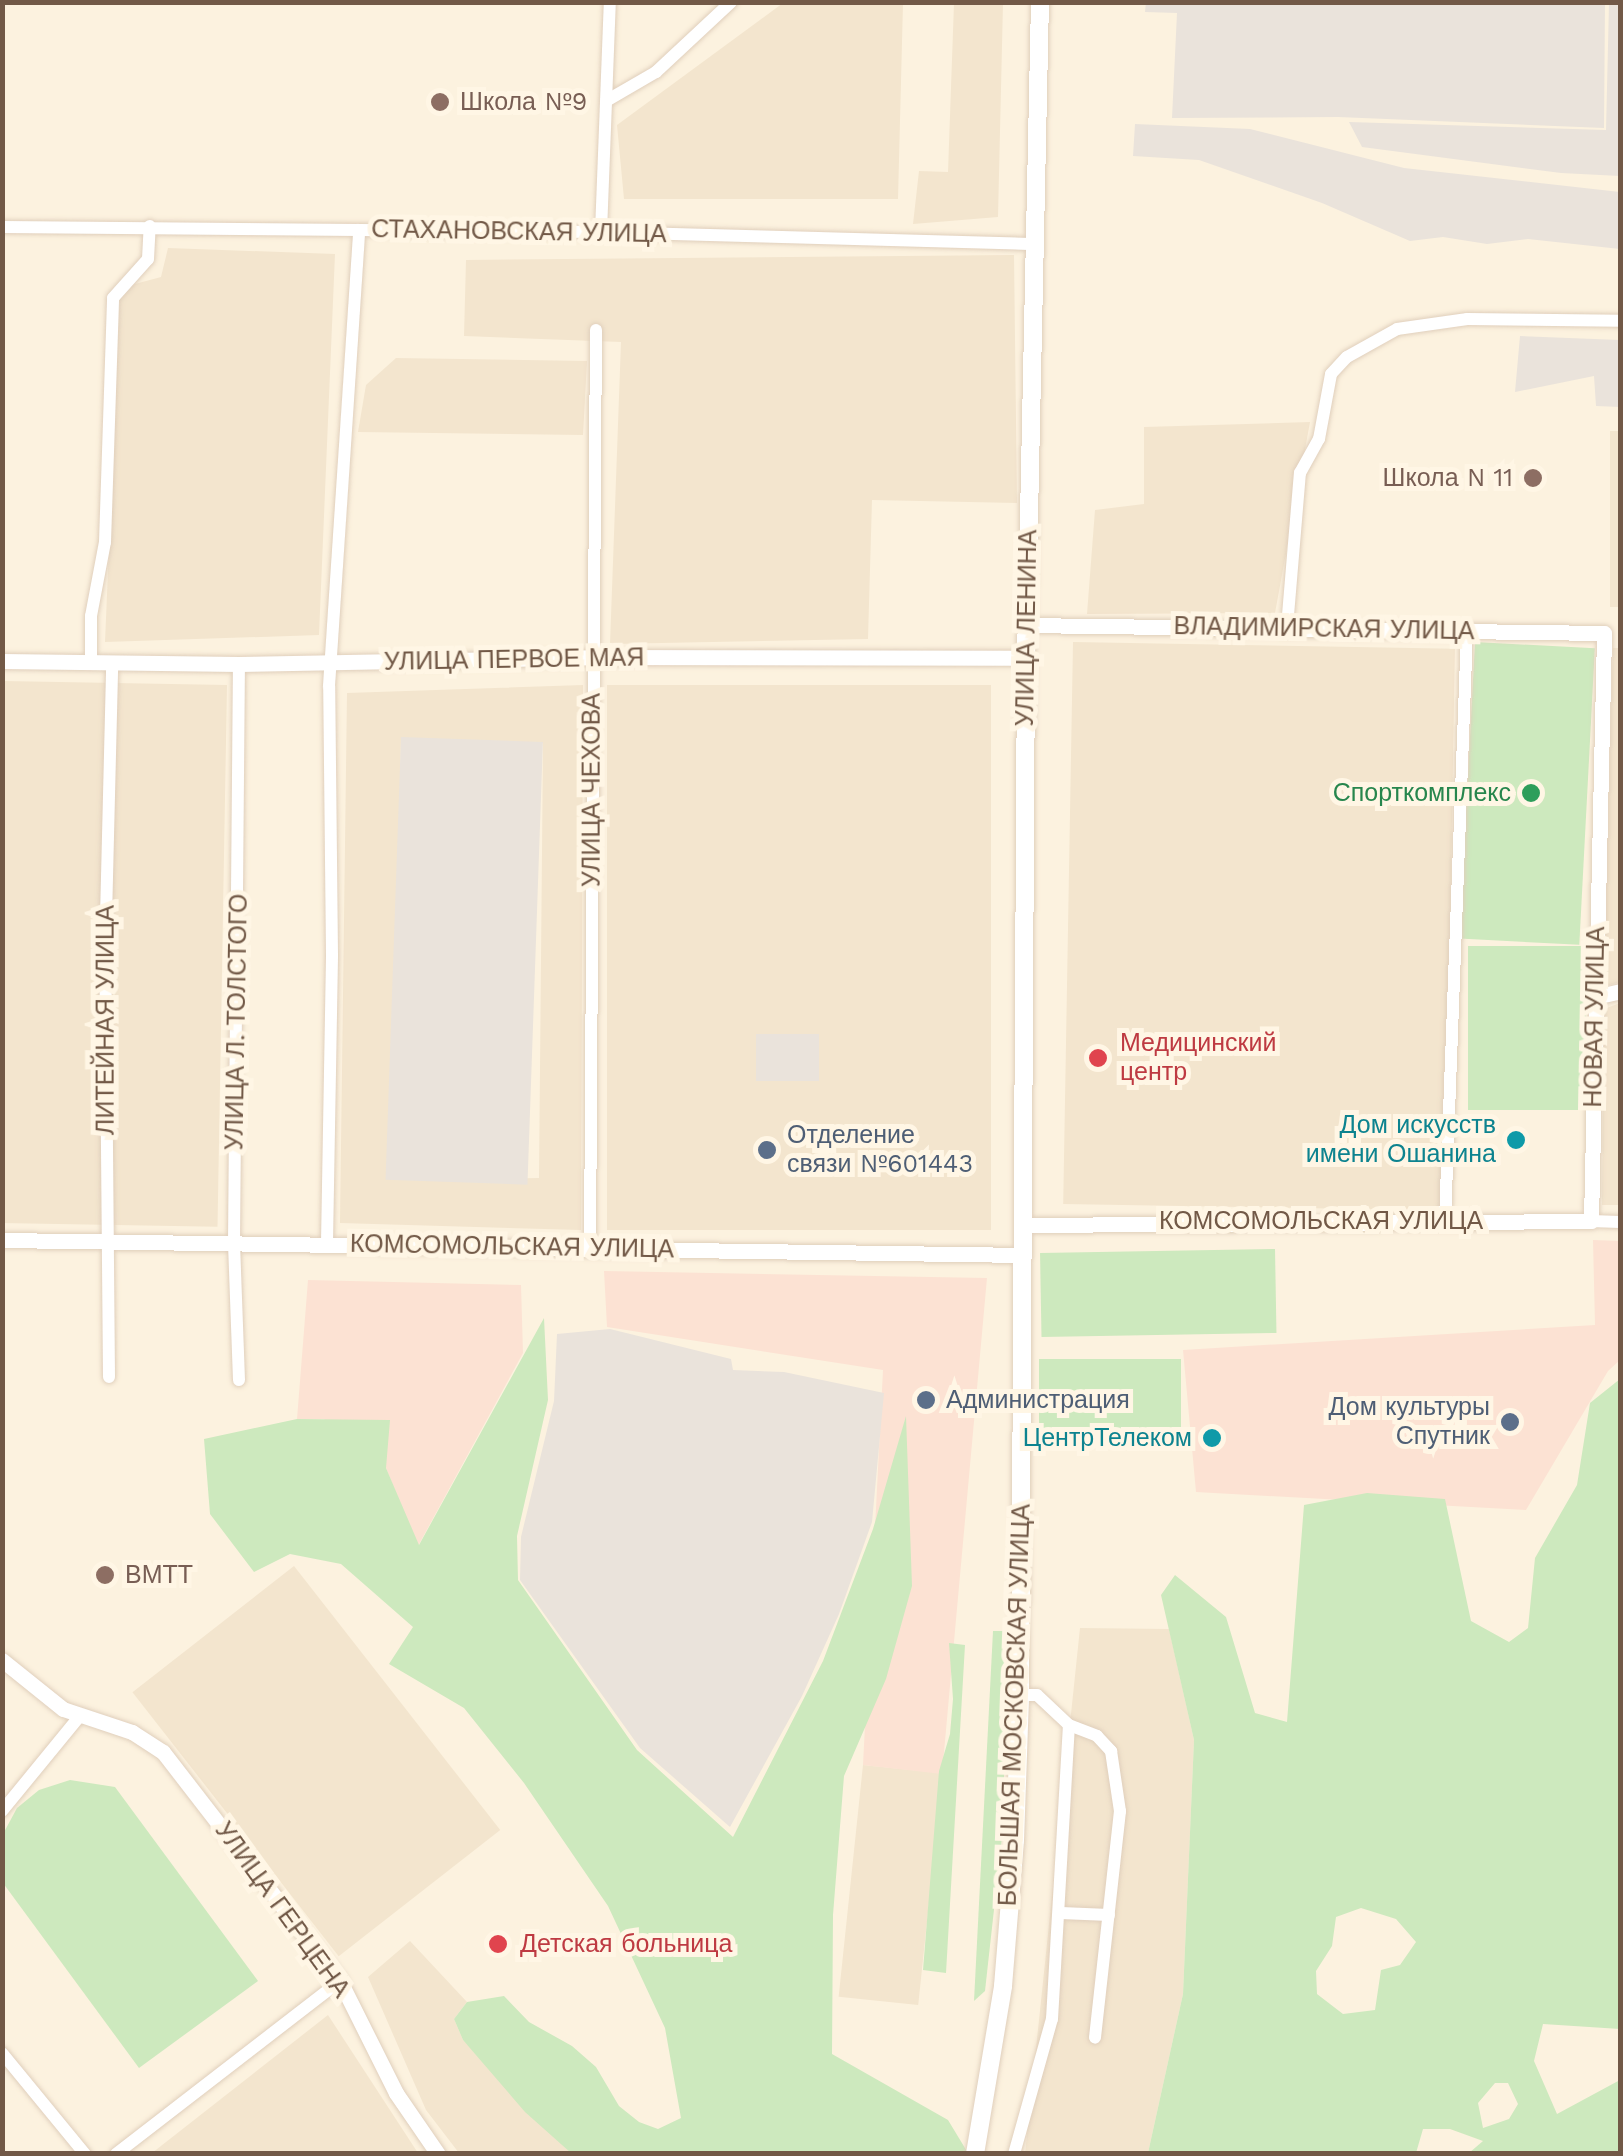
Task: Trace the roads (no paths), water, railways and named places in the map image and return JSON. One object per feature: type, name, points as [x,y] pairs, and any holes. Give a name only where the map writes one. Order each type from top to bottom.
[{"type":"main road","name":"УЛИЦА ЛЕНИНА","points":[[1022,1254],[1026,658],[1040,2]]},
{"type":"main road","name":"БОЛЬШАЯ МОСКОВСКАЯ УЛИЦА","points":[[975,2154],[1002,1986],[1015,1840],[1020,1696],[1022,1254]]},
{"type":"street","points":[[601,232],[610,2]]},
{"type":"street","points":[[606,101],[656,72],[730,2]]},
{"type":"street","points":[[92,662],[91,616],[105,542],[113,298],[148,259],[150,226]]},
{"type":"street","name":"СТАХАНОВСКАЯ УЛИЦА","points":[[2,227],[601,232],[1036,244]]},
{"type":"street","points":[[327,1243],[332,955],[329,686],[334,663],[359,230]]},
{"type":"street","points":[[1287,627],[1300,474],[1319,440],[1331,374],[1347,356],[1397,329],[1467,319],[1620,320]]},
{"type":"street","name":"УЛИЦА ЧЕХОВА","points":[[590,1249],[596,330]]},
{"type":"street","name":"ВЛАДИМИРСКАЯ УЛИЦА","points":[[1027,624],[1612,634]]},
{"type":"street","points":[[1445,1220],[1467,631]]},
{"type":"street","name":"НОВАЯ УЛИЦА","points":[[1591,1221],[1595,997],[1612,634]]},
{"type":"street","name":"УЛИЦА ПЕРВОЕ МАЯ","points":[[2,661],[239,664],[592,658],[1026,658]]},
{"type":"street","name":"ЛИТЕЙНАЯ УЛИЦА","points":[[109,1377],[105,959],[112,662]]},
{"type":"street","name":"УЛИЦА Л. ТОЛСТОГО","points":[[238,1380],[234,1242],[239,664]]},
{"type":"street","points":[[1595,997],[1620,991]]},
{"type":"street","name":"КОМСОМОЛЬСКАЯ УЛИЦА","points":[[1022,1225],[1620,1222]]},
{"type":"street","name":"КОМСОМОЛЬСКАЯ УЛИЦА","points":[[2,1240],[106,1238],[1022,1254]]},
{"type":"street","name":"УЛИЦА ГЕРЦЕНА","points":[[2,1660],[42,1694],[79,1717],[132,1732],[163,1752],[340,1981],[396,2093],[438,2154]]},
{"type":"street","points":[[1020,1696],[1038,1695],[1069,1725],[1098,1736],[1111,1751],[1120,1811],[1094,2038]]},
{"type":"street","points":[[2,1811],[79,1717]]},
{"type":"street","points":[[1014,2154],[1052,2019],[1069,1725]]},
{"type":"street","points":[[1061,1912],[1109,1916]]},
{"type":"street","points":[[116,2154],[340,1981]]},
{"type":"street","points":[[2,2054],[85,2154]]},
{"type":"place","name":"Школа №9","points":[[440,102]]},
{"type":"place","name":"Школа N 11","points":[[1533,478]]},
{"type":"place","name":"Спорткомплекс","points":[[1531,793]]},
{"type":"place","name":"Медицинский центр","points":[[1098,1058]]},
{"type":"place","name":"Дом искусств имени Ошанина","points":[[1516,1140]]},
{"type":"place","name":"Отделение связи №601443","points":[[767,1150]]},
{"type":"place","name":"Администрация","points":[[926,1400]]},
{"type":"place","name":"Дом культуры Спутник","points":[[1510,1422]]},
{"type":"place","name":"ЦентрТелеком","points":[[1212,1438]]},
{"type":"place","name":"ВМТТ","points":[[105,1575]]},
{"type":"place","name":"Детская больница","points":[[498,1944]]}]
